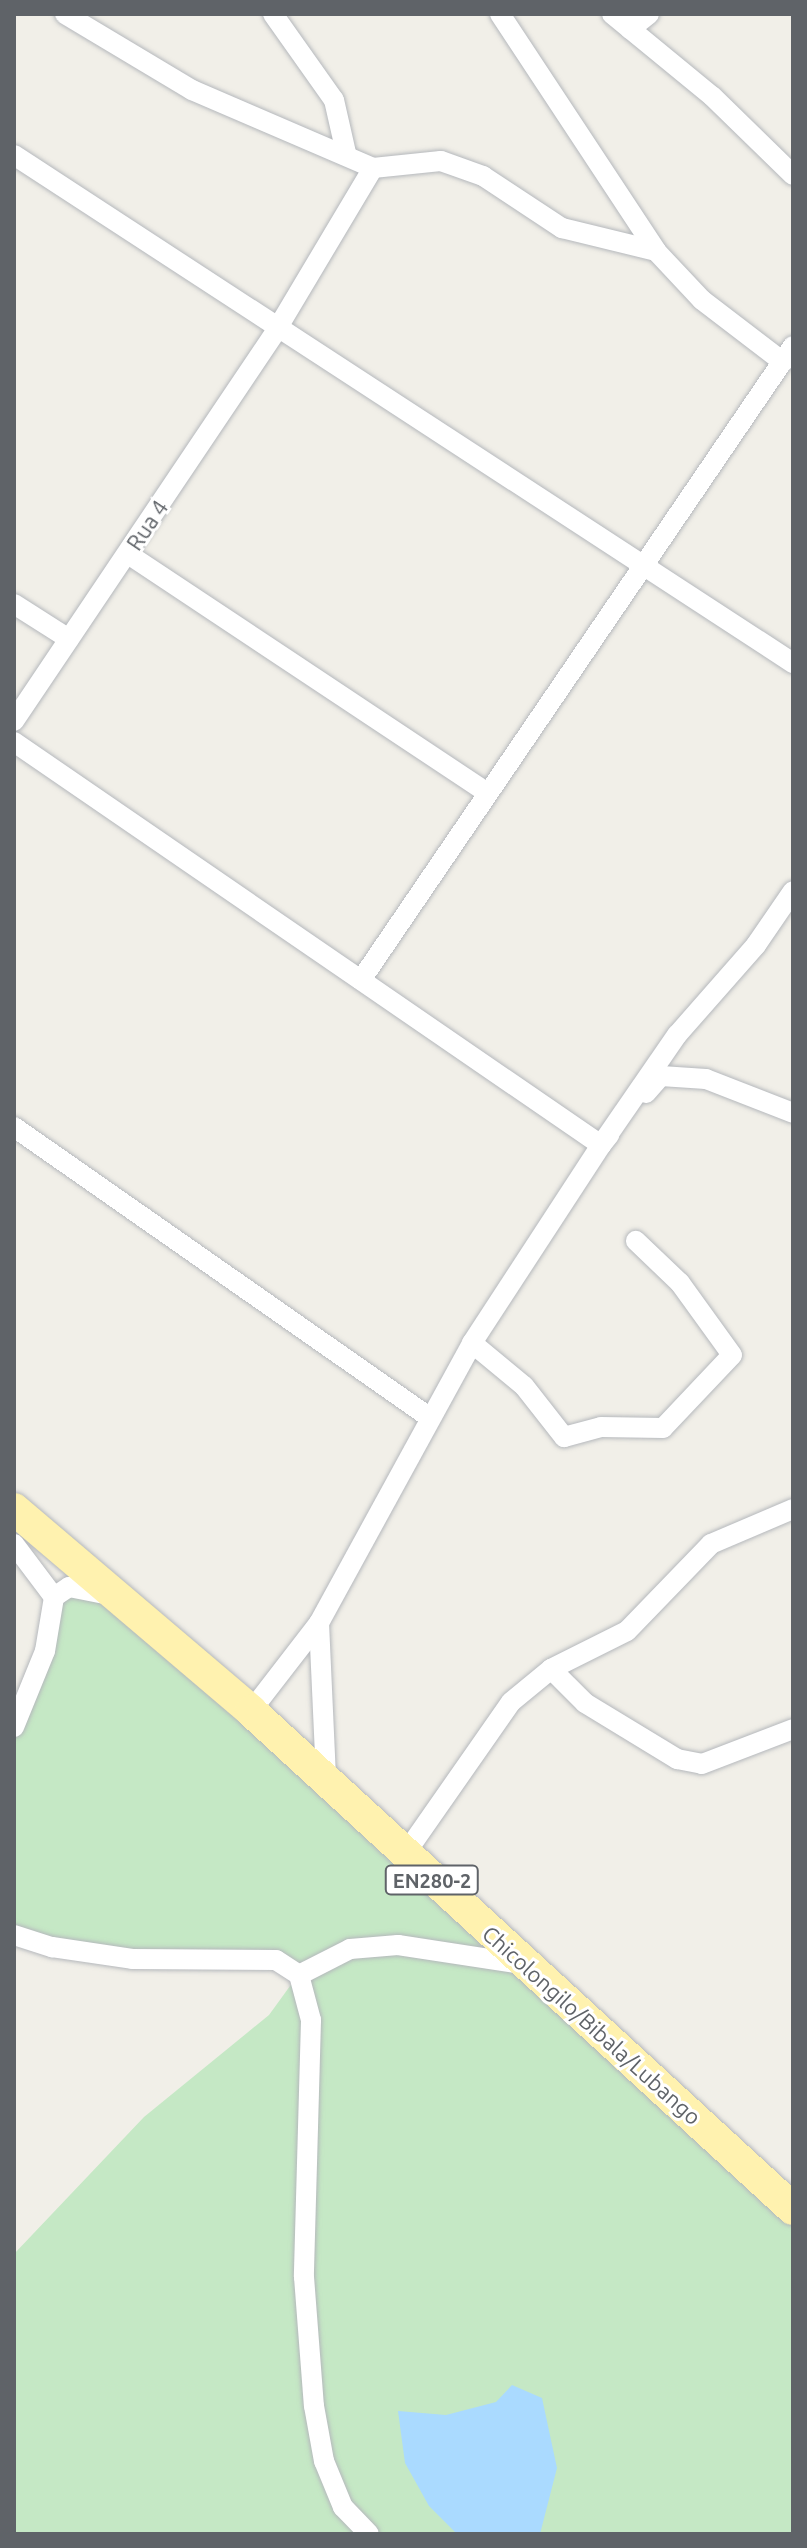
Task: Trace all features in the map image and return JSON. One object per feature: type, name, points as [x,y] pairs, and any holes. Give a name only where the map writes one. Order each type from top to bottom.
[{"type":"main road","name":"Chicolongilo/Bibala/Lubango","points":[[14,1509],[251,1711],[793,2209]]},
{"type":"street","points":[[65,14],[192,90],[346,153],[373,168],[441,161],[483,176],[562,228],[656,251]]},
{"type":"street","points":[[273,14],[334,100],[346,153]]},
{"type":"street","points":[[361,980],[486,792],[788,354],[702,300],[656,251],[500,14]]},
{"type":"street","points":[[612,14],[793,175]]},
{"type":"street","points":[[630,29],[649,14]]},
{"type":"street","points":[[14,155],[793,663]]},
{"type":"street","name":"Rua 4","points":[[14,721],[277,329],[373,168]]},
{"type":"street","points":[[128,554],[486,792]]},
{"type":"street","points":[[14,604],[69,639]]},
{"type":"street","points":[[14,742],[601,1145]]},
{"type":"street","points":[[251,1711],[319,1623],[472,1343],[601,1145],[677,1035],[756,945],[793,891]]},
{"type":"street","points":[[601,1145],[661,1076],[706,1079],[793,1113]]},
{"type":"street","points":[[14,1127],[429,1417]]},
{"type":"street","points":[[472,1343],[524,1386],[564,1437],[601,1427],[663,1428],[732,1355],[680,1283],[636,1241]]},
{"type":"street","points":[[405,1854],[511,1702],[551,1669],[627,1631],[711,1544],[793,1509]]},
{"type":"street","points":[[14,1544],[54,1597],[45,1651],[14,1727]]},
{"type":"street","points":[[54,1597],[69,1587],[89,1587],[122,1603]]},
{"type":"street","points":[[319,1623],[326,1780]]},
{"type":"street","points":[[551,1669],[585,1703],[677,1759],[702,1764],[793,1729]]},
{"type":"street","points":[[14,1935],[132,1959],[276,1960],[299,1975],[311,2020],[304,2277],[314,2406],[324,2461],[343,2507],[369,2534]]},
{"type":"street","points":[[299,1975],[350,1949],[398,1945],[524,1965]]},
{"type":"green space","points":[[89,1587],[793,2209],[793,2534],[14,2534],[14,2254],[144,2117],[269,2015],[298,1975],[276,1960],[185,1959],[14,1935],[14,1727],[54,1597]]},
{"type":"water","points":[[512,2385],[542,2398],[557,2468],[540,2534],[457,2534],[429,2506],[405,2463],[398,2411],[446,2415],[496,2402]]}]
